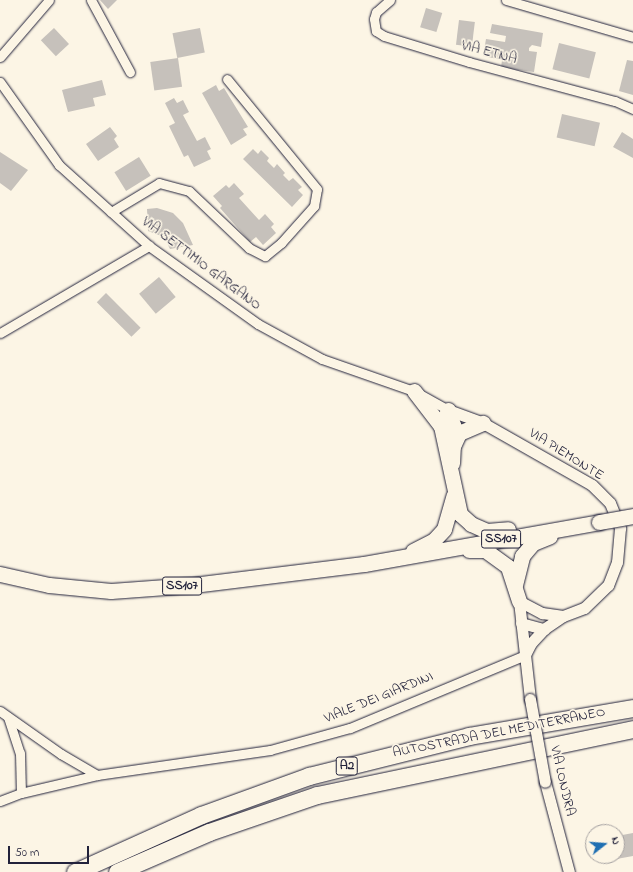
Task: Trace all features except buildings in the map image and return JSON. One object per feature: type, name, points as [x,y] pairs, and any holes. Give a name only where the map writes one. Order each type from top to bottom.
[{"type":"highway","points":[[414,391],[440,426],[452,470],[460,514],[471,524],[487,531],[565,522],[579,525]]},
{"type":"highway","points":[[440,426],[448,410]]},
{"type":"highway","points":[[448,410],[454,427],[452,470]]},
{"type":"highway","points":[[453,446],[459,433],[483,423]]},
{"type":"highway","points":[[364,564],[415,550],[433,541],[444,529],[455,492]]},
{"type":"highway","name":"SS107","points":[[0,574],[49,585],[111,591],[193,585],[364,564],[633,516]]},
{"type":"highway","points":[[515,585],[522,556],[532,543],[599,522]]},
{"type":"highway","points":[[423,554],[485,550],[508,567],[515,585],[518,601]]},
{"type":"highway","name":"AUTOSTRADA DEL MEDITERRANEO","points":[[75,872],[201,815],[309,776],[470,736],[633,708]]},
{"type":"highway","name":"AUTOSTRADA DEL MEDITERRANEO","points":[[117,872],[209,832],[317,795],[423,771],[633,729]]},
{"type":"highway","points":[[423,771],[457,772],[633,740]]},
{"type":"street","points":[[0,57],[49,0]]},
{"type":"street","points":[[91,0],[130,72]]},
{"type":"street","name":"VIA ETNA","points":[[390,0],[376,12],[374,18],[376,31],[384,36],[462,60],[615,101],[633,109]]},
{"type":"street","points":[[506,0],[633,37]]},
{"type":"street","points":[[111,212],[159,183],[189,191],[249,248],[265,256],[281,243],[314,206],[317,189],[227,79]]},
{"type":"street","name":"VIA SETTIMIO GARGANO","points":[[0,82],[59,165],[149,246],[258,324],[322,359],[414,391]]},
{"type":"street","points":[[0,333],[149,246]]},
{"type":"street","name":"VIA PIEMONTE","points":[[414,391],[448,410],[483,423],[565,468],[592,486],[610,503],[620,534],[617,562],[608,585],[584,608],[562,616],[544,629],[531,643],[525,655]]},
{"type":"street","points":[[518,601],[542,613],[562,616]]},
{"type":"street","name":"VIA LONDRA","points":[[518,601],[530,699],[545,782],[569,872]]},
{"type":"street","points":[[521,623],[542,613]]},
{"type":"street","points":[[521,623],[544,629]]},
{"type":"street","name":"VIALE DEI GIARDINI","points":[[0,801],[21,792],[97,775],[270,750],[350,728],[503,662],[525,655]]},
{"type":"street","points":[[0,711],[8,718],[97,775]]},
{"type":"street","points":[[8,718],[20,753],[21,792]]}]
